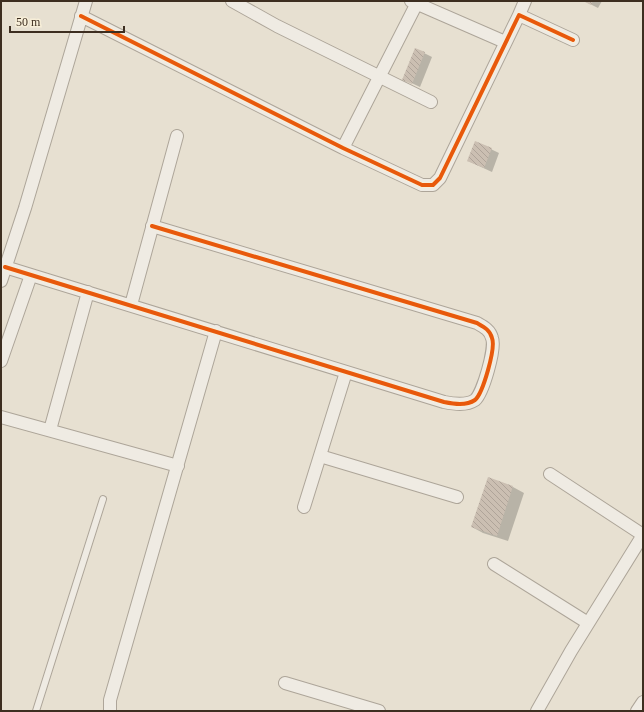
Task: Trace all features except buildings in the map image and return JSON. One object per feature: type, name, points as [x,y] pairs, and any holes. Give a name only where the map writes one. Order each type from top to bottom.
[{"type":"street","points":[[1,281],[25,208],[86,1]]},
{"type":"street","points":[[232,1],[277,26],[431,102]]},
{"type":"street","points":[[81,16],[343,148],[412,181],[422,185],[433,185],[440,178],[448,164],[525,1]]},
{"type":"street","points":[[343,148],[416,2],[505,42]]},
{"type":"street","points":[[519,15],[573,40]]},
{"type":"street","points":[[131,305],[177,136]]},
{"type":"street","points":[[5,267],[444,402],[460,404],[474,400],[481,391],[494,348],[492,338],[487,329],[477,323],[152,226]]},
{"type":"street","points":[[1,361],[31,275]]},
{"type":"street","points":[[50,430],[88,292]]},
{"type":"street","points":[[110,711],[110,700],[216,331]]},
{"type":"street","points":[[304,507],[346,372]]},
{"type":"street","points":[[1,417],[178,466]]},
{"type":"street","points":[[320,456],[457,497]]},
{"type":"street","points":[[537,711],[588,623],[643,535],[550,474]]},
{"type":"street","points":[[494,564],[588,623]]},
{"type":"street","points":[[285,683],[379,711]]},
{"type":"street","points":[[637,711],[643,702]]},
{"type":"lane","points":[[36,711],[103,500]]},
{"type":"cycle path","points":[[81,16],[343,148],[422,185],[433,185],[440,178],[519,15],[573,40]]},
{"type":"cycle path","points":[[5,267],[444,402],[456,404],[471,402],[475,400],[482,389],[488,370],[493,343],[491,335],[488,331],[477,323],[152,226]]}]
